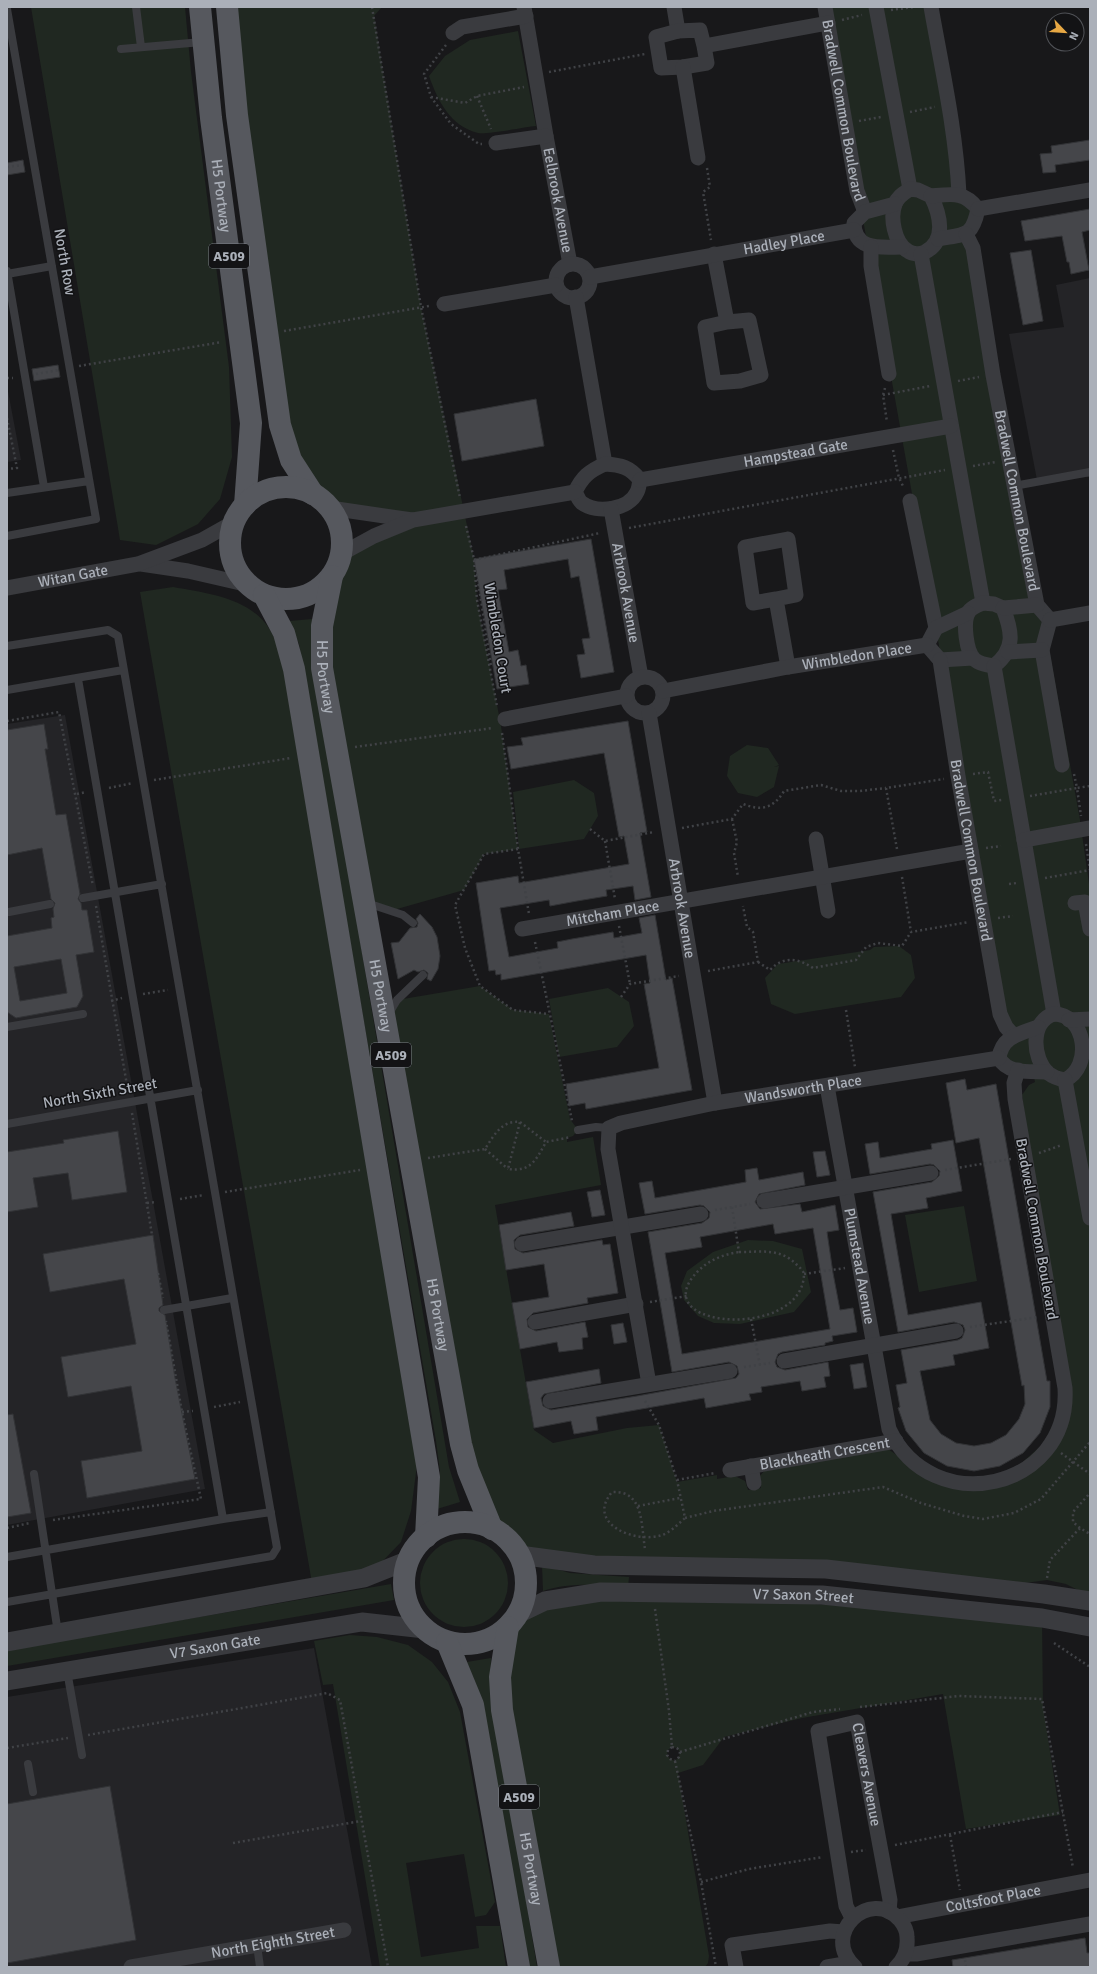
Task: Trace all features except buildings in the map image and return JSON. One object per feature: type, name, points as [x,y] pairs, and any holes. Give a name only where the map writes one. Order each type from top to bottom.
[{"type":"main road","name":"H5 Portway","points":[[200,7],[203,42],[251,423],[240,513]]},
{"type":"main road","name":"H5 Portway","points":[[227,7],[237,115],[280,424],[291,460],[313,494]]},
{"type":"main road","points":[[277,488],[296,488],[313,494],[330,508],[338,522],[342,537],[341,554],[332,576],[318,589],[301,597],[282,599],[257,590],[238,572],[232,556],[230,539],[240,513],[260,494],[277,488]]},
{"type":"main road","name":"H5 Portway","points":[[332,576],[322,626],[322,668],[462,1444],[468,1470],[492,1528]]},
{"type":"main road","name":"H5 Portway","points":[[257,590],[284,633],[294,669],[429,1477],[426,1537]]},
{"type":"main road","name":"A509","points":[[458,1523],[476,1523],[492,1528],[508,1540],[519,1555],[526,1574],[525,1595],[513,1621],[490,1639],[469,1644],[447,1642],[425,1629],[413,1614],[406,1597],[405,1578],[409,1560],[416,1547],[426,1537],[441,1528],[458,1523]]},
{"type":"main road","name":"H5 Portway","points":[[513,1621],[500,1676],[502,1710],[550,1967]]},
{"type":"main road","name":"H5 Portway","points":[[447,1642],[473,1705],[519,1967]]},
{"type":"street","points":[[674,7],[678,31]]},
{"type":"street","name":"Bradwell Common Boulevard","points":[[825,7],[857,191],[865,212]]},
{"type":"street","points":[[876,7],[910,189]]},
{"type":"street","points":[[931,7],[949,105],[958,166],[959,194]]},
{"type":"street","name":"Eelbrook Avenue","points":[[453,32],[462,27],[525,11],[538,80],[546,136],[570,264]]},
{"type":"street","points":[[704,46],[828,23]]},
{"type":"street","points":[[700,30],[707,63],[683,67],[661,68],[656,37],[678,31],[700,30]]},
{"type":"street","points":[[683,67],[698,158]]},
{"type":"street","name":"Eelbrook Avenue","points":[[496,143],[546,136]]},
{"type":"street","points":[[931,196],[938,210],[940,224],[938,239],[931,249],[921,254],[908,252],[902,247],[894,225],[895,204],[901,195],[910,189],[918,190],[931,196],[959,194],[973,202],[978,209],[975,226],[966,234],[938,239]]},
{"type":"street","points":[[978,209],[1090,190]]},
{"type":"street","points":[[895,204],[865,212],[854,223],[854,230],[859,240],[870,247],[902,247]]},
{"type":"street","name":"Hadley Place","points":[[590,278],[714,254],[854,230]]},
{"type":"street","name":"Bradwell Common Boulevard","points":[[966,234],[973,248],[993,375],[1037,605],[1050,620]]},
{"type":"street","points":[[870,247],[870,266],[889,374]]},
{"type":"street","points":[[714,254],[727,322]]},
{"type":"street","points":[[921,254],[983,604]]},
{"type":"street","points":[[570,264],[585,268],[590,278],[590,283],[586,292],[571,298],[562,294],[556,284],[557,274],[565,266],[570,264]]},
{"type":"street","points":[[444,304],[556,284]]},
{"type":"street","points":[[576,297],[605,464]]},
{"type":"street","points":[[749,320],[761,375],[740,381],[714,382],[705,327],[727,322],[749,320]]},
{"type":"street","name":"Hampstead Gate","points":[[640,480],[951,426]]},
{"type":"street","points":[[605,464],[619,465],[632,470],[640,480],[638,493],[626,504],[611,509],[596,508],[581,503],[575,492],[581,479],[593,469],[605,464]]},
{"type":"street","points":[[341,554],[374,536],[413,520],[575,492]]},
{"type":"street","points":[[910,501],[936,628]]},
{"type":"street","points":[[330,508],[413,520]]},
{"type":"street","name":"Arbrook Avenue","points":[[611,509],[641,677]]},
{"type":"street","name":"Witan Gate","points":[[7,588],[138,564],[202,540],[240,513]]},
{"type":"street","points":[[788,539],[796,595],[776,599],[753,603],[745,547],[788,539]]},
{"type":"street","name":"Witan Gate","points":[[138,564],[188,571],[257,590]]},
{"type":"street","name":"Wimbledon Place","points":[[776,599],[788,667]]},
{"type":"street","points":[[1003,608],[1009,623],[1011,638],[1008,652],[1003,660],[994,666],[984,665],[973,658],[940,660],[927,645],[936,628],[968,613],[975,606],[994,604],[1003,608],[1037,605]]},
{"type":"street","points":[[968,613],[965,636],[973,658]]},
{"type":"street","points":[[1062,765],[1042,650],[1050,620],[1090,613]]},
{"type":"street","name":"Wimbledon Place","points":[[663,691],[788,667],[927,645]]},
{"type":"street","points":[[1008,652],[1042,650]]},
{"type":"street","name":"Bradwell Common Boulevard","points":[[940,660],[958,776],[1000,1014],[1006,1027],[1014,1036]]},
{"type":"street","points":[[994,666],[1054,1014]]},
{"type":"street","points":[[641,677],[654,679],[663,691],[659,706],[649,713],[641,713],[634,710],[628,704],[626,696],[630,684],[641,677]]},
{"type":"street","points":[[499,719],[626,696]]},
{"type":"street","name":"Arbrook Avenue","points":[[649,713],[715,1103]]},
{"type":"street","points":[[1024,840],[1090,828]]},
{"type":"street","points":[[816,839],[828,911]]},
{"type":"street","name":"Mitcham Place","points":[[527,928],[971,851]]},
{"type":"street","points":[[1075,903],[1085,902],[1090,929]]},
{"type":"street","points":[[1059,1014],[1070,1020],[1078,1030],[1082,1039],[1085,1065],[1065,1080],[1048,1072],[1018,1070],[1005,1066],[999,1058],[1002,1046],[1014,1036],[1038,1027],[1048,1015],[1059,1014]]},
{"type":"street","points":[[1070,1020],[1090,1018]]},
{"type":"street","points":[[1038,1027],[1036,1046],[1041,1063],[1048,1072]]},
{"type":"street","name":"Wandsworth Place","points":[[609,1128],[622,1123],[715,1103],[999,1058]]},
{"type":"street","name":"Bradwell Common Boulevard","points":[[1018,1070],[1014,1083],[1015,1099],[1065,1388]]},
{"type":"street","points":[[1065,1080],[1090,1218]]},
{"type":"street","name":"Plumstead Avenue","points":[[827,1086],[887,1422],[896,1440]]},
{"type":"street","points":[[609,1128],[608,1148],[649,1384]]},
{"type":"street","name":"Plumstead Avenue","points":[[764,1201],[931,1173]]},
{"type":"street","points":[[522,1244],[701,1214]]},
{"type":"street","points":[[535,1322],[636,1304]]},
{"type":"street","name":"Plumstead Avenue","points":[[784,1361],[956,1331]]},
{"type":"street","points":[[550,1401],[730,1371]]},
{"type":"street","name":"Blackheath Crescent","points":[[730,1470],[896,1440],[906,1455],[927,1472],[953,1482],[973,1485],[993,1483],[1015,1475],[1035,1462],[1048,1446],[1062,1417],[1065,1388]]},
{"type":"street","name":"Blackheath Crescent","points":[[751,1466],[754,1483]]},
{"type":"street","name":"V7 Saxon Street","points":[[519,1555],[600,1565],[826,1569],[1044,1594],[1090,1601]]},
{"type":"street","points":[[7,1642],[364,1578],[409,1560]]},
{"type":"street","name":"V7 Saxon Street","points":[[513,1621],[545,1601],[601,1592],[822,1595],[1042,1618],[1090,1627]]},
{"type":"street","name":"V7 Saxon Gate","points":[[7,1681],[362,1622],[425,1629]]},
{"type":"street","name":"Cleavers Avenue","points":[[852,1918],[846,1906],[818,1731],[857,1722],[893,1914]]},
{"type":"street","name":"Coltsfoot Place","points":[[852,1918],[860,1912],[870,1909],[880,1909],[893,1914],[963,1904],[1083,1882]]},
{"type":"street","points":[[893,1914],[903,1924],[907,1934],[908,1944],[899,1964]]},
{"type":"street","points":[[827,1967],[853,1965],[845,1953],[843,1943],[844,1932],[852,1918]]},
{"type":"street","points":[[899,1964],[916,1954],[1090,1924]]},
{"type":"street","name":"North Eighth Street","points":[[131,1967],[344,1930]]},
{"type":"street","points":[[736,1967],[732,1945],[830,1931],[844,1932]]},
{"type":"lane","points":[[136,7],[141,47]]},
{"type":"lane","name":"North Row","points":[[7,9],[96,519],[7,536]]},
{"type":"lane","points":[[121,49],[203,42]]},
{"type":"lane","points":[[7,62],[16,60]]},
{"type":"lane","points":[[44,487],[7,273],[52,266]]},
{"type":"lane","points":[[1014,486],[1090,472]]},
{"type":"lane","points":[[7,493],[89,481]]},
{"type":"lane","points":[[7,646],[108,630],[118,636],[142,781],[162,884],[198,1090],[232,1298],[277,1548],[272,1556],[7,1602]]},
{"type":"lane","points":[[7,690],[78,679],[123,670]]},
{"type":"lane","points":[[78,679],[223,1519]]},
{"type":"lane","points":[[83,898],[162,884]]},
{"type":"lane","points":[[364,902],[403,915],[413,923]]},
{"type":"lane","points":[[9,912],[50,904]]},
{"type":"lane","points":[[385,1019],[397,1000],[423,976]]},
{"type":"lane","points":[[7,1027],[83,1014]]},
{"type":"lane","name":"North Sixth Street","points":[[7,1124],[150,1097],[198,1090]]},
{"type":"lane","points":[[578,1130],[596,1127],[609,1128]]},
{"type":"lane","points":[[164,1310],[232,1298]]},
{"type":"lane","points":[[34,1474],[47,1551],[58,1633]]},
{"type":"lane","points":[[7,1557],[271,1512]]},
{"type":"lane","points":[[67,1671],[82,1755]]},
{"type":"lane","points":[[28,1764],[33,1792]]},
{"type":"lane","points":[[257,1945],[260,1967]]},
{"type":"path","points":[[372,7],[421,307],[474,559],[476,600],[499,719],[518,849],[527,928],[549,1014],[570,1119],[578,1130],[573,1136],[546,1142],[536,1160],[530,1166],[517,1170],[508,1169],[485,1149]]},
{"type":"path","points":[[453,32],[442,53],[424,74],[431,96],[451,124],[479,144],[496,143],[477,96]]},
{"type":"path","points":[[431,96],[465,103],[477,96],[523,88],[538,80],[659,52]]},
{"type":"path","points":[[698,158],[707,168],[710,187],[703,192],[714,254]]},
{"type":"path","points":[[7,167],[34,163]]},
{"type":"path","points":[[320,325],[444,304]]},
{"type":"path","points":[[7,378],[182,349]]},
{"type":"path","points":[[7,418],[17,468],[7,470]]},
{"type":"path","points":[[474,559],[615,530],[1010,460]]},
{"type":"path","points":[[7,720],[59,712],[76,794],[152,1235]]},
{"type":"path","points":[[392,741],[499,719]]},
{"type":"path","points":[[98,790],[142,781],[263,762]]},
{"type":"path","points":[[958,776],[988,772],[994,801]]},
{"type":"path","points":[[758,962],[753,932],[747,927],[734,853],[737,842],[732,819],[743,804],[754,808],[768,807],[778,800],[784,792],[821,784],[841,791],[860,791],[886,788]]},
{"type":"path","points":[[1023,798],[1077,788]]},
{"type":"path","points":[[518,849],[484,854],[454,904],[465,948],[480,986],[513,1010],[549,1014]]},
{"type":"path","points":[[1009,884],[1090,870]]},
{"type":"path","points":[[621,997],[630,984],[758,962],[770,970],[780,961],[792,959],[803,961],[813,968],[856,960],[866,947],[878,943],[902,946],[911,932]]},
{"type":"path","points":[[846,1010],[857,1081]]},
{"type":"path","points":[[455,1154],[485,1149],[501,1127],[508,1123],[520,1122],[546,1142]]},
{"type":"path","points":[[508,1169],[520,1122]]},
{"type":"path","points":[[931,1173],[1017,1158]]},
{"type":"path","points":[[214,1194],[318,1178]]},
{"type":"path","points":[[701,1214],[706,1211],[764,1201]]},
{"type":"path","points":[[732,1207],[739,1252]]},
{"type":"path","points":[[739,1252],[768,1252],[784,1254],[789,1257],[804,1274],[794,1300],[772,1312],[751,1319],[728,1321],[712,1318],[693,1307],[687,1296],[690,1281],[706,1264],[719,1256],[739,1252]]},
{"type":"path","points":[[804,1274],[859,1266]]},
{"type":"path","points":[[7,1528],[42,1521],[201,1499],[182,1412],[158,1273]]},
{"type":"path","points":[[636,1304],[687,1296]]},
{"type":"path","points":[[956,1331],[961,1328],[1052,1315]]},
{"type":"path","points":[[751,1319],[760,1365]]},
{"type":"path","points":[[730,1371],[736,1368],[784,1361]]},
{"type":"path","points":[[205,1409],[251,1400]]},
{"type":"path","points":[[685,1518],[713,1511],[883,1487],[920,1503],[964,1516],[983,1519],[1014,1513],[1041,1499],[1090,1442]]},
{"type":"path","points":[[1048,1446],[1073,1460],[1090,1474]]},
{"type":"path","points":[[677,1480],[730,1470]]},
{"type":"path","points":[[1090,1493],[1073,1512],[1074,1522],[1090,1534]]},
{"type":"path","points":[[638,1506],[680,1498]]},
{"type":"path","points":[[1053,1581],[1047,1580],[1050,1560],[1080,1528]]},
{"type":"path","points":[[1054,1643],[1090,1668]]},
{"type":"path","points":[[662,1653],[672,1747]]},
{"type":"path","points":[[7,1748],[327,1693],[340,1700],[388,1967]]},
{"type":"path","points":[[859,1707],[959,1696],[1042,1699],[1083,1882]]},
{"type":"path","points":[[680,1752],[813,1712],[844,1709]]},
{"type":"path","points":[[672,1747],[677,1748],[680,1752]]},
{"type":"path","points":[[672,1747],[668,1750],[667,1755],[670,1759],[675,1761]]},
{"type":"path","points":[[675,1761],[679,1757],[680,1752]]},
{"type":"path","points":[[675,1761],[699,1874],[716,1967]]},
{"type":"path","points":[[233,1843],[361,1821]]},
{"type":"path","points":[[950,1835],[963,1904]]},
{"type":"shaded area","points":[[31,7],[185,7],[191,72],[229,367],[232,457],[220,499],[198,524],[156,545],[120,540]]},
{"type":"shaded area","points":[[227,7],[382,7],[374,16],[421,307],[474,559],[477,600],[501,726],[518,849],[484,854],[464,890],[390,911],[364,902],[322,668],[332,576],[341,554],[412,521],[330,508],[291,460]]},
{"type":"shaded area","points":[[825,7],[933,7],[1080,820],[1090,891],[1090,1596],[1066,1584],[1047,1580],[988,1588],[519,1555],[508,1540],[492,1529],[479,1501],[385,1019],[397,1000],[480,986],[513,1010],[549,1014],[570,1119],[578,1130],[573,1136],[567,1138],[567,1142],[593,1137],[601,1185],[495,1205],[534,1430],[553,1443],[627,1428],[659,1425],[677,1482],[717,1475],[717,1479],[735,1476],[745,1481],[748,1490],[761,1488],[760,1476],[764,1471],[888,1449],[937,1483],[960,1489],[985,1490],[993,1488],[1066,1424],[1022,1095],[1029,1085],[1035,1082],[1031,1065],[1014,1064],[1006,1058],[1007,1049],[936,628]]},
{"type":"shaded area","points":[[518,31],[536,126],[482,133],[468,130],[460,125],[446,111],[429,76],[445,56],[470,40]]},
{"type":"shaded area","points":[[1090,278],[1090,481],[1089,477],[1037,480],[1009,334],[1064,327],[1056,285]]},
{"type":"shaded area","points":[[7,386],[21,460],[7,462]]},
{"type":"shaded area","points":[[173,587],[214,595],[240,604],[252,611],[262,619],[270,630],[277,643],[286,667],[417,1465],[411,1511],[401,1542],[379,1565],[312,1583],[140,592]]},
{"type":"shaded area","points":[[313,619],[363,959],[449,1467],[460,1502],[437,1509],[440,1471],[436,1441],[299,644],[289,621]]},
{"type":"shaded area","points":[[65,715],[205,1489],[7,1525],[7,724]]},
{"type":"shaded area","points":[[747,745],[768,748],[779,765],[774,767],[779,766],[774,787],[757,797],[738,793],[727,776],[730,756]]},
{"type":"shaded area","points":[[574,780],[594,793],[598,816],[584,839],[519,849],[513,792]]},
{"type":"shaded area","points":[[899,946],[911,955],[915,978],[901,997],[795,1014],[771,1004],[765,978],[778,964],[870,950],[874,947]]},
{"type":"shaded area","points":[[608,988],[629,1002],[634,1026],[617,1047],[559,1057],[549,999]]},
{"type":"shaded area","points":[[964,1206],[977,1281],[919,1292],[905,1215]]},
{"type":"shaded area","points":[[748,1240],[773,1241],[802,1249],[811,1292],[794,1312],[740,1324],[714,1323],[698,1316],[684,1300],[681,1286],[687,1271],[713,1252]]},
{"type":"shaded area","points":[[464,1539],[481,1543],[495,1552],[504,1566],[508,1583],[504,1600],[495,1614],[481,1623],[464,1627],[447,1623],[433,1614],[424,1600],[420,1583],[424,1566],[433,1552],[447,1543]]},
{"type":"shaded area","points":[[542,1565],[570,1573],[629,1577],[628,1587],[575,1585],[543,1591]]},
{"type":"shaded area","points":[[391,1584],[394,1600],[7,1666],[7,1650]]},
{"type":"shaded area","points":[[654,1594],[1042,1618],[1043,1707],[1060,1815],[966,1829],[943,1694],[802,1718],[724,1737],[703,1765],[678,1773],[709,1956],[708,1963],[705,1967],[560,1967],[528,1845],[502,1710],[518,1614],[545,1601]],"holes":[[[672,1747],[677,1748],[680,1752],[679,1757],[675,1761],[670,1759],[667,1755],[668,1750]]]},
{"type":"shaded area","points":[[350,1635],[377,1637],[408,1645],[432,1662],[448,1682],[460,1712],[495,1902],[486,1915],[475,1917],[464,1854],[406,1863],[421,1957],[479,1948],[476,1926],[500,1926],[506,1967],[380,1967],[333,1684],[323,1685],[314,1641]]},
{"type":"shaded area","points":[[314,1648],[372,1967],[7,1967],[7,1697]]},
{"type":"shaded area","points":[[491,1658],[490,1683],[537,1967],[527,1967],[481,1708],[476,1684],[467,1662]]}]
